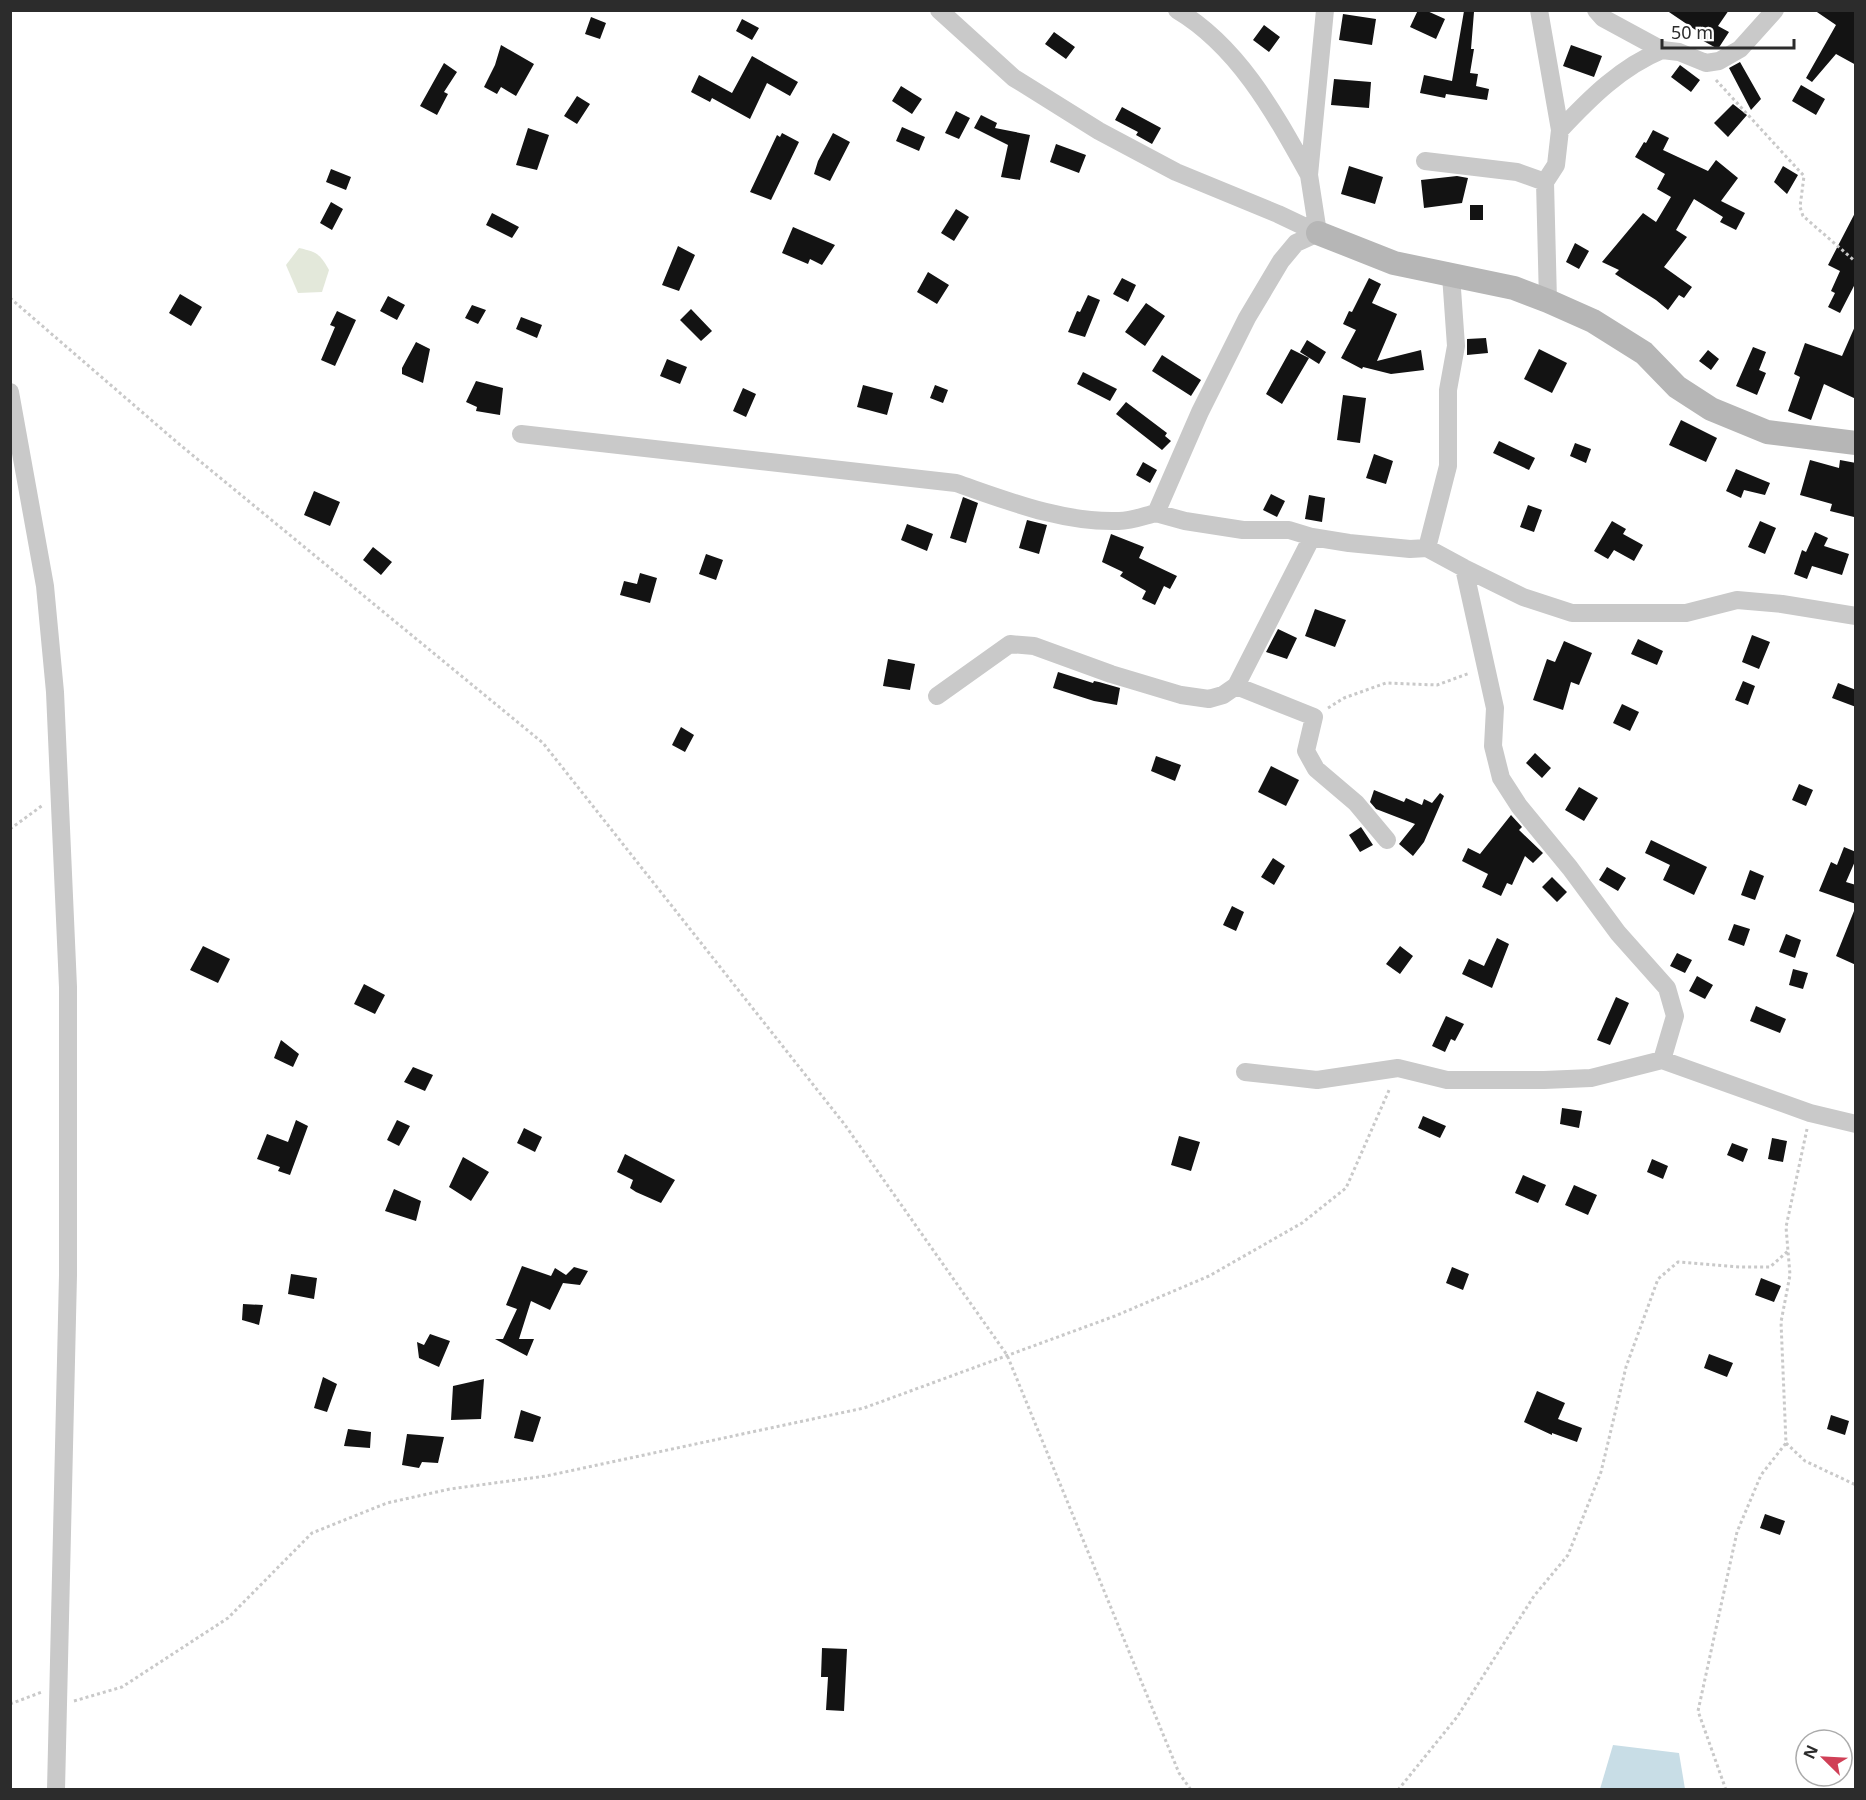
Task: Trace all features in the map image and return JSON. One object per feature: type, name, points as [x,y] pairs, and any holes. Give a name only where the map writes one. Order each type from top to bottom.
[{"type":"street","points":[[939,10],[1014,78],[1099,131],[1176,172],[1318,233],[1394,262],[1514,288],[1548,301],[1593,321],[1644,353],[1677,387],[1711,409],[1767,432],[1856,443]]},
{"type":"street","points":[[1178,10],[1218,40],[1264,97],[1309,175]]},
{"type":"street","points":[[1318,233],[1309,175],[1325,10]]},
{"type":"street","points":[[1539,10],[1560,130],[1556,165],[1545,182],[1548,301]]},
{"type":"street","points":[[1596,10],[1604,18],[1662,50],[1679,52],[1706,63],[1719,61],[1740,49],[1775,10]]},
{"type":"street","points":[[1560,130],[1592,96],[1642,58],[1662,50]]},
{"type":"street","points":[[1425,161],[1517,172],[1545,182]]},
{"type":"street","points":[[1155,513],[1200,412],[1247,318],[1281,261],[1296,243],[1318,233]]},
{"type":"street","points":[[1427,548],[1448,466],[1448,390],[1456,346],[1451,275]]},
{"type":"street","points":[[10,392],[45,586],[55,692],[68,987],[68,1275],[56,1790]]},
{"type":"street","points":[[521,434],[956,483],[1018,505],[1087,520],[1121,522],[1155,513],[1185,521],[1243,530],[1289,530],[1312,537],[1410,549],[1427,548],[1523,597],[1572,613],[1686,613],[1737,600],[1782,604],[1856,616]]},
{"type":"street","points":[[937,696],[1010,644],[1034,646],[1111,674],[1181,695],[1209,699],[1223,696],[1236,686],[1312,537]]},
{"type":"street","points":[[1464,568],[1495,708],[1493,746],[1501,778],[1519,806],[1570,868],[1618,933],[1667,988],[1674,1016],[1662,1060]]},
{"type":"street","points":[[1236,686],[1314,717],[1306,751],[1316,769],[1356,803],[1387,840]]},
{"type":"street","points":[[1245,1072],[1317,1080],[1398,1068],[1447,1080],[1544,1080],[1591,1078],[1662,1060],[1810,1113],[1856,1124]]},
{"type":"path","points":[[1706,63],[1712,76],[1804,176],[1800,207],[1803,216],[1856,262]]},
{"type":"path","points":[[10,298],[179,444],[543,743],[844,1125],[1007,1355],[1179,1773],[1191,1790]]},
{"type":"path","points":[[1314,717],[1344,698],[1386,683],[1437,686],[1486,666]]},
{"type":"path","points":[[10,828],[60,793]]},
{"type":"path","points":[[58,1705],[122,1688],[228,1618],[312,1533],[387,1503],[450,1489],[546,1476],[864,1408],[1115,1316],[1209,1276],[1302,1223],[1346,1188],[1398,1068]]},
{"type":"path","points":[[1726,1790],[1698,1711],[1737,1532],[1761,1475],[1786,1443],[1781,1322],[1790,1275],[1786,1227],[1810,1113]]},
{"type":"path","points":[[1398,1790],[1457,1717],[1534,1596],[1568,1555],[1601,1472],[1626,1367],[1658,1280],[1678,1262],[1770,1267],[1788,1251]]},
{"type":"path","points":[[1786,1443],[1805,1461],[1856,1485]]},
{"type":"path","points":[[10,1704],[58,1687]]},
{"type":"shaded area","points":[[299,248],[317,255],[329,270],[322,292],[298,293],[286,265]]},
{"type":"water","points":[[1613,1745],[1679,1753],[1685,1789],[1600,1789]]},
{"type":"building","points":[[1418,10],[1425,10],[1445,19],[1436,39],[1410,27]]},
{"type":"building","points":[[1666,10],[1729,10],[1718,26],[1729,32],[1718,49],[1698,38],[1700,33]]},
{"type":"building","points":[[1814,10],[1856,10],[1856,65],[1836,54],[1812,82],[1806,78],[1836,25]]},
{"type":"building","points":[[1464,11],[1474,12],[1471,49],[1474,49],[1470,73],[1478,74],[1476,86],[1489,89],[1487,100],[1446,94],[1445,98],[1420,93],[1424,75],[1452,81]]},
{"type":"building","points":[[1343,14],[1376,19],[1372,45],[1339,40]]},
{"type":"building","points":[[591,17],[606,23],[600,39],[585,34]]},
{"type":"building","points":[[742,19],[759,28],[752,40],[736,31]]},
{"type":"building","points":[[1264,25],[1280,37],[1269,52],[1253,40]]},
{"type":"building","points":[[1054,32],[1075,47],[1066,59],[1045,44]]},
{"type":"building","points":[[501,45],[534,64],[516,96],[501,87],[497,94],[484,87],[495,65]]},
{"type":"building","points":[[1571,45],[1602,56],[1594,77],[1563,66]]},
{"type":"building","points":[[752,56],[798,82],[790,96],[767,83],[750,119],[712,98],[710,102],[691,92],[699,75],[732,93]]},
{"type":"building","points":[[1740,62],[1761,99],[1751,110],[1729,68]]},
{"type":"building","points":[[444,63],[457,72],[444,92],[448,94],[437,115],[420,106]]},
{"type":"building","points":[[1680,65],[1700,80],[1691,92],[1671,77]]},
{"type":"building","points":[[1334,79],[1371,82],[1369,108],[1331,105]]},
{"type":"building","points":[[1801,85],[1825,99],[1816,115],[1792,101]]},
{"type":"building","points":[[901,86],[922,99],[912,114],[892,101]]},
{"type":"building","points":[[577,96],[590,104],[577,124],[564,116]]},
{"type":"building","points":[[1733,104],[1747,115],[1728,137],[1714,123]]},
{"type":"building","points":[[1122,107],[1161,128],[1152,144],[1136,135],[1138,132],[1115,120]]},
{"type":"building","points":[[956,111],[970,118],[959,139],[945,133]]},
{"type":"building","points":[[981,115],[997,123],[995,128],[1030,135],[1020,180],[1001,177],[1008,145],[974,128]]},
{"type":"building","points":[[902,127],[925,137],[919,151],[896,141]]},
{"type":"building","points":[[528,128],[549,135],[537,170],[516,165]]},
{"type":"building","points":[[1653,130],[1669,138],[1663,150],[1708,171],[1716,160],[1738,178],[1721,201],[1745,213],[1736,230],[1720,222],[1723,217],[1694,199],[1676,230],[1687,237],[1664,267],[1692,287],[1684,298],[1679,295],[1668,310],[1615,274],[1619,270],[1602,262],[1643,213],[1656,222],[1671,197],[1657,189],[1665,174],[1635,157]]},
{"type":"building","points":[[782,133],[799,142],[771,200],[750,192],[777,135],[780,137]]},
{"type":"building","points":[[833,133],[850,142],[830,181],[814,174],[818,161]]},
{"type":"building","points":[[1056,144],[1086,155],[1079,173],[1050,162]]},
{"type":"building","points":[[1349,166],[1383,177],[1375,204],[1341,194]]},
{"type":"building","points":[[1783,166],[1798,175],[1787,194],[1774,182]]},
{"type":"building","points":[[331,169],[351,177],[346,190],[326,182]]},
{"type":"building","points":[[1457,176],[1468,178],[1462,203],[1424,208],[1421,180]]},
{"type":"building","points":[[331,202],[343,209],[332,230],[320,223]]},
{"type":"building","points":[[1470,205],[1483,205],[1483,220],[1470,220]]},
{"type":"building","points":[[956,209],[969,217],[954,241],[941,233]]},
{"type":"building","points":[[1856,211],[1856,282],[1840,313],[1828,307],[1835,293],[1831,291],[1840,271],[1828,265]]},
{"type":"building","points":[[492,213],[519,227],[512,238],[486,225]]},
{"type":"building","points":[[793,227],[835,245],[822,265],[810,259],[808,264],[782,253]]},
{"type":"building","points":[[1575,243],[1589,251],[1579,269],[1566,262]]},
{"type":"building","points":[[678,246],[695,255],[679,291],[662,285]]},
{"type":"building","points":[[928,272],[949,285],[937,304],[917,292]]},
{"type":"building","points":[[1122,278],[1136,285],[1128,302],[1113,294]]},
{"type":"building","points":[[1369,278],[1381,284],[1372,303],[1397,314],[1377,361],[1421,350],[1424,370],[1391,374],[1363,367],[1362,369],[1341,358],[1356,330],[1343,324],[1349,311],[1352,312]]},
{"type":"building","points":[[180,294],[202,307],[191,326],[169,313]]},
{"type":"building","points":[[1088,295],[1100,300],[1085,337],[1068,332],[1077,311],[1080,312]]},
{"type":"building","points":[[388,296],[405,305],[397,320],[380,311]]},
{"type":"building","points":[[1146,303],[1165,316],[1145,346],[1125,332]]},
{"type":"building","points":[[472,305],[486,310],[478,324],[465,318]]},
{"type":"building","points":[[691,309],[712,331],[701,341],[680,320]]},
{"type":"building","points":[[337,311],[356,320],[335,366],[321,360],[335,327],[330,325]]},
{"type":"building","points":[[521,317],[542,325],[537,338],[516,329]]},
{"type":"building","points":[[1856,324],[1856,399],[1824,384],[1811,420],[1788,411],[1800,377],[1794,374],[1805,343],[1842,356]]},
{"type":"building","points":[[1486,338],[1488,353],[1467,355],[1467,339]]},
{"type":"building","points":[[1307,340],[1326,352],[1319,364],[1300,352]]},
{"type":"building","points":[[416,342],[430,349],[423,383],[402,374],[402,368]]},
{"type":"building","points":[[1753,347],[1766,352],[1759,370],[1766,373],[1757,395],[1736,386]]},
{"type":"building","points":[[1291,349],[1309,358],[1282,404],[1266,394]]},
{"type":"building","points":[[1539,349],[1567,363],[1552,393],[1524,379]]},
{"type":"building","points":[[1708,350],[1719,359],[1711,370],[1699,361]]},
{"type":"building","points":[[1162,355],[1201,380],[1191,396],[1152,371]]},
{"type":"building","points":[[667,359],[687,367],[680,384],[660,376]]},
{"type":"building","points":[[1083,372],[1117,389],[1110,401],[1077,384]]},
{"type":"building","points":[[476,381],[503,388],[500,415],[476,411],[477,407],[466,402]]},
{"type":"building","points":[[863,385],[893,393],[887,415],[857,407]]},
{"type":"building","points":[[935,385],[948,390],[943,403],[930,398]]},
{"type":"building","points":[[743,388],[756,394],[746,417],[733,411]]},
{"type":"building","points":[[1343,395],[1366,398],[1360,443],[1337,440]]},
{"type":"building","points":[[1126,402],[1167,433],[1165,436],[1171,441],[1162,450],[1116,414]]},
{"type":"building","points":[[1681,420],[1717,438],[1706,462],[1669,445]]},
{"type":"building","points":[[1499,441],[1535,458],[1529,470],[1493,453]]},
{"type":"building","points":[[1575,443],[1591,449],[1586,463],[1570,456]]},
{"type":"building","points":[[1374,454],[1393,461],[1386,484],[1366,478]]},
{"type":"building","points":[[1810,460],[1839,468],[1840,460],[1856,463],[1854,517],[1830,511],[1832,504],[1800,495]]},
{"type":"building","points":[[1143,462],[1157,470],[1150,483],[1136,475]]},
{"type":"building","points":[[1736,469],[1770,483],[1765,495],[1744,490],[1741,498],[1726,491]]},
{"type":"building","points":[[314,491],[340,502],[330,526],[304,515]]},
{"type":"building","points":[[1271,494],[1285,501],[1277,517],[1263,510]]},
{"type":"building","points":[[1309,495],[1325,498],[1322,522],[1305,519]]},
{"type":"building","points":[[963,497],[978,503],[966,543],[950,538]]},
{"type":"building","points":[[1528,505],[1542,510],[1534,532],[1520,527]]},
{"type":"building","points":[[1027,520],[1047,525],[1039,554],[1019,548]]},
{"type":"building","points":[[1612,521],[1626,529],[1623,534],[1643,545],[1634,561],[1614,550],[1608,559],[1594,551]]},
{"type":"building","points":[[1760,521],[1776,528],[1765,554],[1748,547]]},
{"type":"building","points":[[907,524],[933,534],[927,551],[901,540]]},
{"type":"building","points":[[1815,532],[1828,538],[1824,546],[1849,554],[1842,575],[1812,566],[1807,579],[1794,574],[1802,550],[1806,552]]},
{"type":"building","points":[[1111,534],[1144,547],[1139,558],[1177,576],[1170,589],[1164,586],[1155,605],[1142,599],[1146,591],[1120,576],[1123,572],[1102,562]]},
{"type":"building","points":[[373,547],[392,562],[381,575],[363,560]]},
{"type":"building","points":[[706,554],[723,560],[716,580],[699,574]]},
{"type":"building","points":[[640,573],[657,578],[650,603],[620,595],[624,581],[637,584]]},
{"type":"building","points":[[1315,609],[1346,620],[1335,647],[1305,636]]},
{"type":"building","points":[[1278,629],[1297,638],[1287,659],[1266,652]]},
{"type":"building","points":[[1752,635],[1770,642],[1759,669],[1742,662]]},
{"type":"building","points":[[1638,639],[1663,651],[1657,665],[1631,654]]},
{"type":"building","points":[[1564,641],[1592,653],[1579,685],[1571,682],[1563,710],[1533,700],[1547,659],[1555,662]]},
{"type":"building","points":[[888,659],[915,664],[910,690],[883,686]]},
{"type":"building","points":[[1058,672],[1093,683],[1094,681],[1120,688],[1117,705],[1094,701],[1053,688]]},
{"type":"building","points":[[1743,681],[1755,686],[1748,705],[1735,700]]},
{"type":"building","points":[[1838,683],[1856,690],[1856,707],[1832,698]]},
{"type":"building","points":[[1622,704],[1639,712],[1630,731],[1613,723]]},
{"type":"building","points":[[681,727],[694,735],[685,752],[672,745]]},
{"type":"building","points":[[1535,753],[1551,768],[1542,778],[1526,763]]},
{"type":"building","points":[[1156,756],[1181,765],[1175,781],[1151,771]]},
{"type":"building","points":[[1271,766],[1299,780],[1286,806],[1258,792]]},
{"type":"building","points":[[1799,784],[1813,790],[1806,806],[1792,800]]},
{"type":"building","points":[[1579,787],[1598,798],[1584,821],[1565,810]]},
{"type":"building","points":[[1374,790],[1404,802],[1406,798],[1422,805],[1424,799],[1432,803],[1440,793],[1444,796],[1424,842],[1413,856],[1399,844],[1415,824],[1376,809],[1370,802]]},
{"type":"building","points":[[1511,815],[1522,827],[1519,830],[1543,853],[1533,863],[1525,856],[1512,885],[1507,883],[1501,896],[1482,887],[1488,874],[1462,861],[1468,848],[1480,854]]},
{"type":"building","points":[[1361,827],[1373,845],[1360,852],[1349,835]]},
{"type":"building","points":[[1651,840],[1707,867],[1694,895],[1663,880],[1670,865],[1645,853]]},
{"type":"building","points":[[1844,847],[1856,852],[1856,859],[1846,882],[1856,885],[1856,904],[1819,891],[1831,862],[1837,865]]},
{"type":"building","points":[[1273,858],[1285,866],[1274,885],[1261,877]]},
{"type":"building","points":[[1607,867],[1626,878],[1618,891],[1599,880]]},
{"type":"building","points":[[1750,870],[1764,876],[1755,900],[1741,895]]},
{"type":"building","points":[[1552,877],[1567,892],[1557,902],[1542,887]]},
{"type":"building","points":[[1232,906],[1244,912],[1236,931],[1223,925]]},
{"type":"building","points":[[1854,911],[1856,911],[1856,965],[1836,956]]},
{"type":"building","points":[[1734,924],[1750,929],[1744,946],[1728,940]]},
{"type":"building","points":[[1786,934],[1801,940],[1795,958],[1779,952]]},
{"type":"building","points":[[1497,938],[1509,944],[1492,988],[1462,974],[1469,959],[1484,966]]},
{"type":"building","points":[[203,946],[230,959],[218,983],[190,970]]},
{"type":"building","points":[[1400,946],[1413,956],[1400,974],[1386,964]]},
{"type":"building","points":[[1677,953],[1692,960],[1685,973],[1670,966]]},
{"type":"building","points":[[1793,969],[1808,973],[1803,989],[1789,985]]},
{"type":"building","points":[[1697,976],[1713,985],[1705,999],[1689,991]]},
{"type":"building","points":[[364,984],[385,995],[375,1014],[354,1004]]},
{"type":"building","points":[[1616,997],[1629,1003],[1610,1045],[1597,1040]]},
{"type":"building","points":[[1756,1006],[1786,1019],[1780,1033],[1750,1021]]},
{"type":"building","points":[[1446,1016],[1464,1024],[1455,1041],[1451,1039],[1445,1052],[1432,1046]]},
{"type":"building","points":[[281,1040],[299,1054],[293,1067],[274,1058]]},
{"type":"building","points":[[413,1067],[433,1075],[425,1091],[404,1082]]},
{"type":"building","points":[[1562,1108],[1582,1111],[1579,1128],[1560,1124]]},
{"type":"building","points":[[1423,1116],[1446,1126],[1440,1138],[1418,1128]]},
{"type":"building","points":[[296,1120],[308,1126],[290,1175],[278,1171],[280,1167],[257,1159],[267,1134],[288,1142]]},
{"type":"building","points":[[397,1120],[410,1126],[399,1146],[387,1140]]},
{"type":"building","points":[[524,1128],[542,1137],[535,1152],[517,1143]]},
{"type":"building","points":[[1179,1136],[1200,1142],[1191,1171],[1171,1165]]},
{"type":"building","points":[[1772,1138],[1787,1141],[1783,1162],[1768,1159]]},
{"type":"building","points":[[1732,1143],[1748,1149],[1743,1162],[1727,1155]]},
{"type":"building","points":[[625,1154],[675,1180],[661,1203],[630,1188],[633,1180],[617,1172]]},
{"type":"building","points":[[463,1157],[489,1172],[471,1201],[449,1187]]},
{"type":"building","points":[[1652,1159],[1668,1166],[1663,1179],[1647,1172]]},
{"type":"building","points":[[1523,1175],[1546,1185],[1538,1203],[1515,1193]]},
{"type":"building","points":[[1574,1185],[1597,1195],[1588,1215],[1565,1205]]},
{"type":"building","points":[[394,1189],[421,1201],[416,1221],[385,1211]]},
{"type":"building","points":[[522,1266],[551,1276],[555,1268],[566,1275],[574,1267],[588,1271],[580,1285],[563,1283],[550,1310],[531,1301],[519,1339],[534,1339],[527,1356],[495,1339],[503,1339],[517,1309],[506,1305]]},
{"type":"building","points":[[1452,1267],[1469,1274],[1463,1290],[1446,1283]]},
{"type":"building","points":[[291,1274],[317,1278],[314,1299],[288,1294]]},
{"type":"building","points":[[1761,1278],[1781,1286],[1774,1302],[1755,1295]]},
{"type":"building","points":[[243,1304],[263,1305],[259,1325],[242,1320]]},
{"type":"building","points":[[430,1334],[450,1341],[439,1367],[419,1358],[417,1342],[424,1345]]},
{"type":"building","points":[[1709,1354],[1733,1363],[1727,1377],[1704,1368]]},
{"type":"building","points":[[323,1377],[337,1384],[327,1412],[314,1408]]},
{"type":"building","points":[[484,1379],[481,1419],[451,1420],[453,1386]]},
{"type":"building","points":[[1537,1391],[1565,1403],[1558,1419],[1582,1428],[1577,1442],[1552,1433],[1552,1435],[1524,1422]]},
{"type":"building","points":[[521,1410],[541,1417],[533,1442],[514,1438]]},
{"type":"building","points":[[1831,1415],[1849,1421],[1845,1435],[1827,1429]]},
{"type":"building","points":[[348,1429],[371,1432],[370,1448],[344,1446]]},
{"type":"building","points":[[407,1434],[444,1437],[438,1463],[422,1462],[419,1468],[402,1465]]},
{"type":"building","points":[[1765,1514],[1785,1521],[1780,1535],[1760,1528]]},
{"type":"building","points":[[822,1648],[847,1649],[844,1711],[826,1710],[828,1677],[821,1677]]}]
